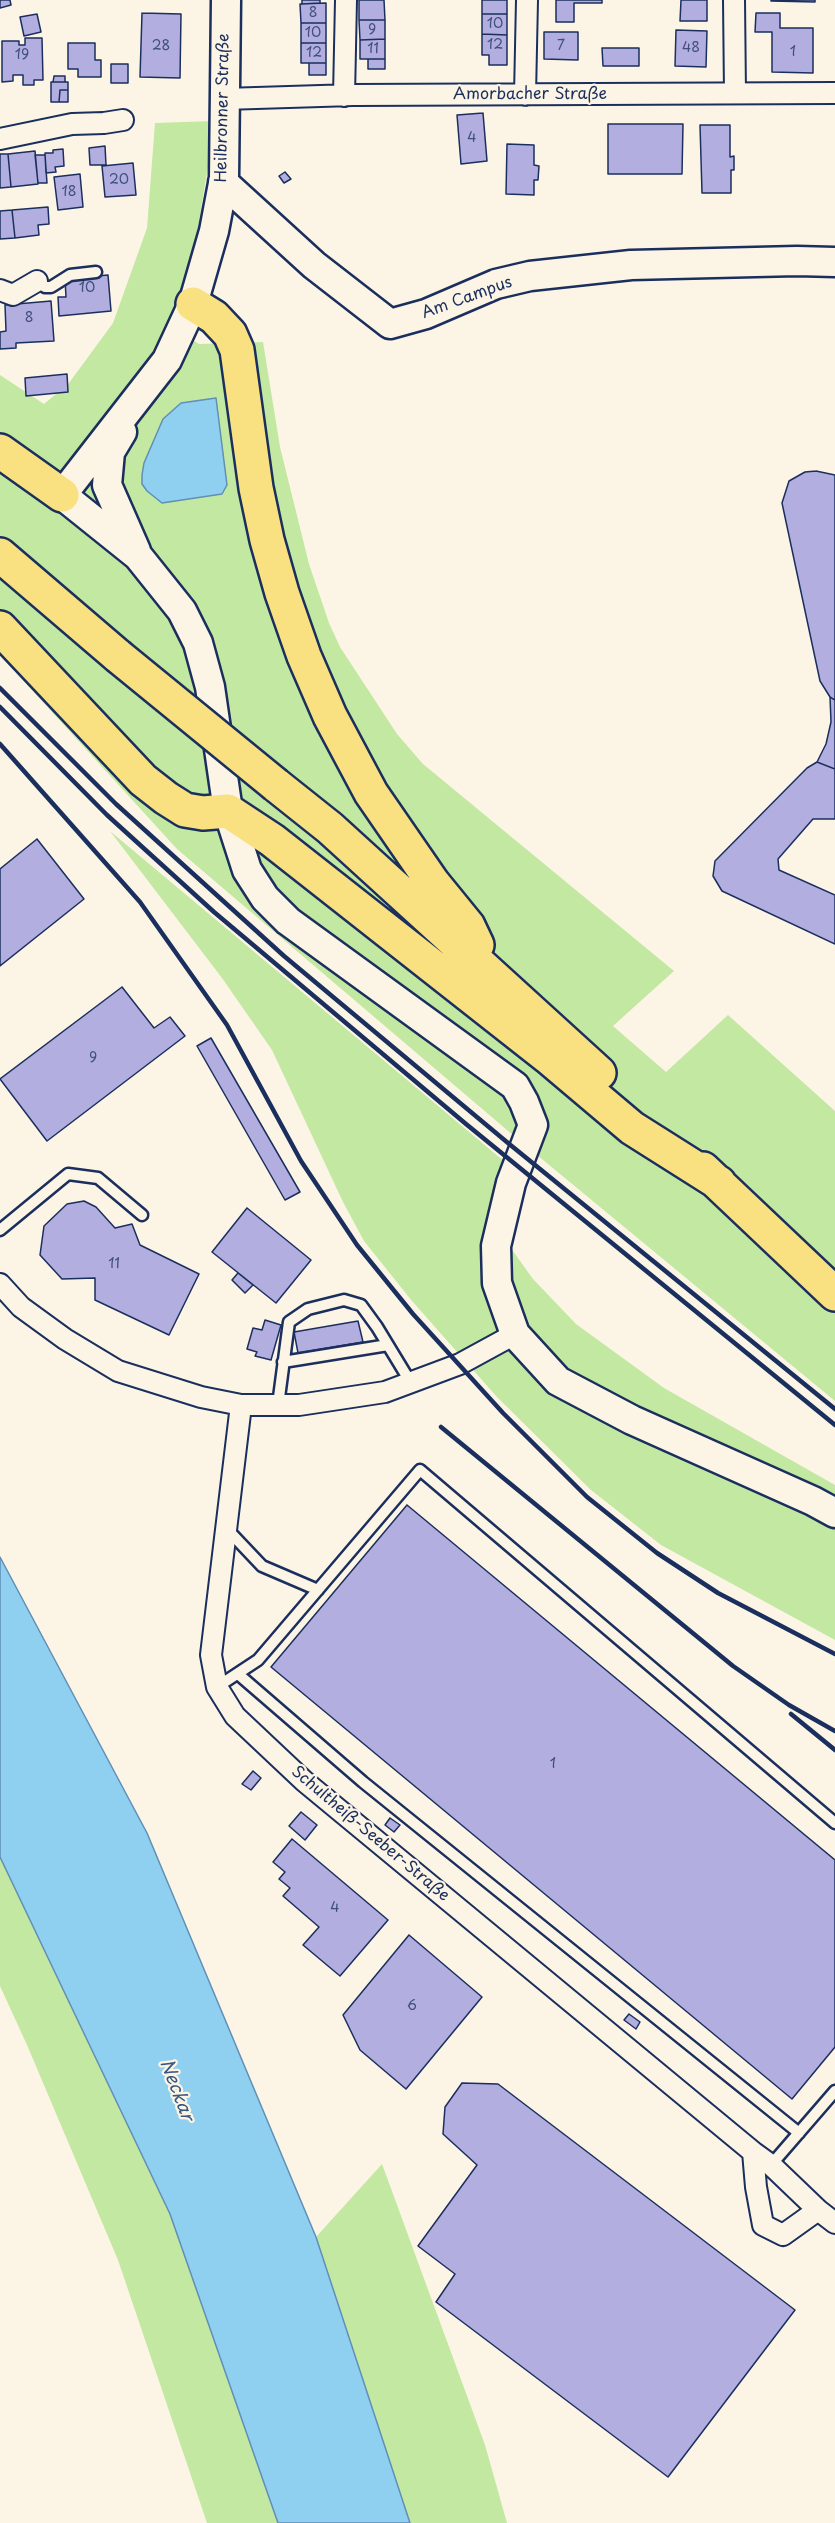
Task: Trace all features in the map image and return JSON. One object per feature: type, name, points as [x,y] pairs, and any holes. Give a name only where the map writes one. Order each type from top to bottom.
[{"type":"highway","points":[[193,304],[214,317],[230,334],[237,350],[256,488],[267,540],[282,593],[304,656],[330,716],[371,793],[433,883],[468,926],[490,972]]},
{"type":"highway","points":[[0,451],[62,495]]},
{"type":"highway","points":[[5,556],[118,656],[330,828],[719,1183],[835,1294]]},
{"type":"highway","points":[[0,628],[143,780],[166,798],[185,810],[203,813],[228,811],[272,840],[548,1057],[632,1128],[719,1183]]},
{"type":"main road","name":"Heilbronner Straße","points":[[62,495],[167,360],[193,304],[214,231],[223,182],[226,0]]},
{"type":"main road","name":"Am Campus","points":[[223,182],[314,265],[390,324],[426,314],[496,284],[530,276],[631,265],[835,262]]},
{"type":"main road","points":[[138,556],[107,485],[110,452],[149,386]]},
{"type":"main road","points":[[62,495],[138,556],[182,611],[198,643],[210,687],[228,811],[247,870],[265,898],[288,921],[514,1086],[524,1102],[533,1125],[511,1183],[496,1246],[497,1283],[515,1334],[558,1381],[632,1420],[835,1513]]},
{"type":"street","points":[[344,96],[346,0]]},
{"type":"street","points":[[525,95],[527,0]]},
{"type":"street","points":[[734,0],[735,93]]},
{"type":"street","name":"Amorbacher Straße","points":[[224,99],[344,96],[835,93]]},
{"type":"street","points":[[0,139],[72,124],[123,120]]},
{"type":"street","points":[[0,290],[13,295],[38,281]]},
{"type":"street","points":[[0,1284],[30,1313],[65,1339],[118,1371],[201,1397],[241,1405],[300,1405],[346,1400],[385,1392],[460,1364],[515,1334]]},
{"type":"street","name":"Schultheiß-Seeber-Straße","points":[[241,1405],[211,1655],[218,1687],[235,1716],[304,1782],[771,2165],[835,2223]]},
{"type":"street","points":[[753,2152],[763,2225],[783,2235],[818,2210]]},
{"type":"lane","points":[[38,281],[45,287],[51,287],[70,275],[96,272]]},
{"type":"lane","points":[[0,1230],[68,1174],[98,1178],[142,1215]]},
{"type":"lane","points":[[278,1405],[289,1322],[309,1309],[344,1300],[361,1305],[411,1383]]},
{"type":"lane","points":[[283,1362],[388,1344]]},
{"type":"lane","points":[[218,1687],[258,1660],[420,1470],[835,1822]]},
{"type":"lane","points":[[226,1528],[262,1566],[318,1590]]},
{"type":"lane","points":[[238,1674],[363,1782],[799,2133]]},
{"type":"lane","points":[[771,2165],[835,2091]]},
{"type":"green space","points":[[213,121],[193,258],[168,325],[199,344],[263,342],[280,447],[309,564],[329,623],[340,647],[397,734],[423,764],[674,971],[613,1026],[666,1072],[728,1015],[835,1111],[835,1401],[514,1136],[177,849],[0,655],[0,375],[44,404],[69,383],[113,323],[147,228],[155,123]]},
{"type":"green space","points":[[110,831],[518,1173],[510,1247],[533,1279],[576,1324],[664,1388],[835,1485],[835,1640],[661,1545],[591,1490],[497,1397],[412,1301],[364,1241],[343,1202],[272,1050],[222,978]]},
{"type":"green space","points":[[0,1857],[170,2214],[278,2523],[207,2523],[118,2260],[0,1986]]},
{"type":"green space","points":[[382,2164],[485,2445],[507,2523],[401,2523],[316,2237]]},
{"type":"water","points":[[216,398],[227,485],[222,494],[162,503],[142,484],[142,475],[144,463],[163,419],[181,403]]},
{"type":"water","name":"Neckar","points":[[0,1557],[147,1833],[316,2237],[410,2523],[278,2523],[170,2214],[0,1857]]},
{"type":"building","points":[[0,0],[10,0],[11,5],[0,8]]},
{"type":"building","points":[[302,0],[320,0],[320,3],[302,4]]},
{"type":"building","points":[[359,0],[384,0],[385,20],[359,20]]},
{"type":"building","points":[[482,0],[507,0],[507,14],[482,14]]},
{"type":"building","points":[[556,0],[602,0],[602,3],[574,3],[574,22],[556,22]]},
{"type":"building","points":[[681,0],[707,0],[707,21],[680,21]]},
{"type":"building","points":[[815,0],[815,2],[771,1]]},
{"type":"building","points":[[326,3],[326,23],[301,23],[300,4]]},
{"type":"building","points":[[142,13],[181,14],[180,78],[140,77]]},
{"type":"building","points":[[756,13],[780,13],[780,28],[813,28],[813,73],[772,72],[772,32],[755,32]]},
{"type":"building","points":[[37,14],[41,32],[24,36],[20,17]]},
{"type":"building","points":[[482,14],[507,14],[507,35],[482,34]]},
{"type":"building","points":[[359,20],[385,20],[385,39],[360,40]]},
{"type":"building","points":[[301,23],[326,23],[326,43],[301,43]]},
{"type":"building","points":[[676,30],[707,31],[706,67],[675,66]]},
{"type":"building","points":[[544,32],[578,32],[578,60],[544,59]]},
{"type":"building","points":[[482,34],[507,35],[507,65],[489,65],[489,55],[482,55]]},
{"type":"building","points":[[25,38],[42,38],[43,80],[34,80],[34,85],[23,85],[23,75],[13,75],[13,81],[2,82],[2,41],[19,41],[19,45],[25,45]]},
{"type":"building","points":[[385,39],[385,59],[360,59],[360,40]]},
{"type":"building","points":[[68,43],[95,43],[95,60],[101,60],[101,77],[78,77],[78,69],[68,69]]},
{"type":"building","points":[[301,43],[326,43],[326,63],[301,63]]},
{"type":"building","points":[[602,48],[639,48],[639,66],[603,66]]},
{"type":"building","points":[[368,59],[385,59],[385,69],[368,69]]},
{"type":"building","points":[[309,63],[326,63],[326,75],[309,75]]},
{"type":"building","points":[[111,64],[128,64],[128,83],[111,83]]},
{"type":"building","points":[[54,76],[65,76],[65,82],[53,82]]},
{"type":"building","points":[[51,82],[68,82],[68,90],[60,90],[59,102],[51,102]]},
{"type":"building","points":[[60,90],[68,90],[68,102],[59,102]]},
{"type":"building","points":[[483,113],[487,161],[461,164],[457,115]]},
{"type":"building","points":[[608,124],[683,124],[682,174],[608,174]]},
{"type":"building","points":[[700,125],[730,125],[730,157],[734,156],[734,170],[731,170],[731,193],[702,193]]},
{"type":"building","points":[[507,144],[534,145],[534,165],[539,166],[538,180],[534,180],[534,195],[506,194]]},
{"type":"building","points":[[105,146],[106,165],[90,165],[89,148]]},
{"type":"building","points":[[63,149],[64,166],[55,167],[56,172],[46,173],[45,153]]},
{"type":"building","points":[[35,151],[38,184],[11,187],[8,154]]},
{"type":"building","points":[[0,154],[8,154],[11,187],[0,188]]},
{"type":"building","points":[[35,155],[45,155],[47,183],[38,183]]},
{"type":"building","points":[[133,163],[136,195],[105,197],[102,166]]},
{"type":"building","points":[[285,172],[291,179],[284,183],[279,176]]},
{"type":"building","points":[[80,174],[83,207],[58,210],[54,177]]},
{"type":"building","points":[[48,207],[49,224],[38,225],[39,235],[15,238],[12,210]]},
{"type":"building","points":[[12,210],[15,238],[0,239],[0,211]]},
{"type":"building","points":[[108,275],[111,311],[59,316],[58,297],[66,297],[65,279]]},
{"type":"building","points":[[51,301],[54,341],[16,343],[16,348],[0,349],[0,332],[6,331],[5,305]]},
{"type":"building","points":[[67,374],[68,392],[26,396],[25,378]]},
{"type":"building","points":[[816,471],[835,475],[835,700],[830,697],[820,681],[782,503],[789,481],[805,472]]},
{"type":"building","points":[[830,697],[835,700],[835,769],[817,762],[826,744],[831,722]]},
{"type":"building","points":[[817,762],[835,769],[835,819],[813,819],[778,859],[779,870],[835,895],[835,944],[722,891],[713,876],[715,861],[807,768]]},
{"type":"building","points":[[37,839],[84,899],[0,966],[0,869]]},
{"type":"building","points":[[122,987],[154,1028],[170,1017],[185,1036],[47,1141],[0,1079]]},
{"type":"building","points":[[211,1038],[300,1192],[285,1200],[197,1046]]},
{"type":"building","points":[[84,1201],[96,1207],[115,1228],[132,1224],[140,1245],[199,1274],[169,1335],[95,1300],[95,1278],[62,1279],[40,1255],[44,1226],[67,1204]]},
{"type":"building","points":[[247,1208],[311,1260],[276,1303],[212,1252]]},
{"type":"building","points":[[238,1273],[253,1285],[245,1293],[232,1280]]},
{"type":"building","points":[[265,1320],[281,1325],[271,1360],[255,1356],[257,1352],[247,1349],[253,1328],[262,1330]]},
{"type":"building","points":[[358,1321],[363,1342],[298,1353],[294,1332]]},
{"type":"building","points":[[407,1505],[835,1860],[835,2047],[792,2099],[271,1667]]},
{"type":"building","points":[[253,1771],[261,1778],[251,1790],[242,1784]]},
{"type":"building","points":[[301,1812],[317,1825],[305,1840],[289,1826]]},
{"type":"building","points":[[390,1818],[400,1825],[394,1832],[385,1825]]},
{"type":"building","points":[[292,1839],[388,1920],[340,1976],[303,1945],[319,1927],[283,1896],[290,1888],[279,1879],[285,1872],[273,1862]]},
{"type":"building","points":[[409,1935],[482,1997],[406,2089],[360,2050],[343,2015]]},
{"type":"building","points":[[629,2014],[640,2022],[636,2029],[624,2020]]},
{"type":"building","points":[[462,2083],[498,2084],[795,2310],[668,2477],[436,2302],[455,2274],[418,2246],[477,2165],[443,2134],[445,2107]]},
{"type":"railway","points":[[0,688],[116,804],[284,956],[508,1143],[835,1409]]},
{"type":"railway","points":[[0,707],[107,815],[214,912],[466,1124],[835,1425]]},
{"type":"railway","points":[[0,744],[140,902],[227,1025],[301,1161],[357,1245],[413,1314],[503,1413],[587,1497],[657,1553],[718,1593],[835,1654]]},
{"type":"railway","points":[[441,1427],[733,1666],[789,1705],[835,1731]]},
{"type":"railway","points":[[791,1714],[835,1750]]}]
